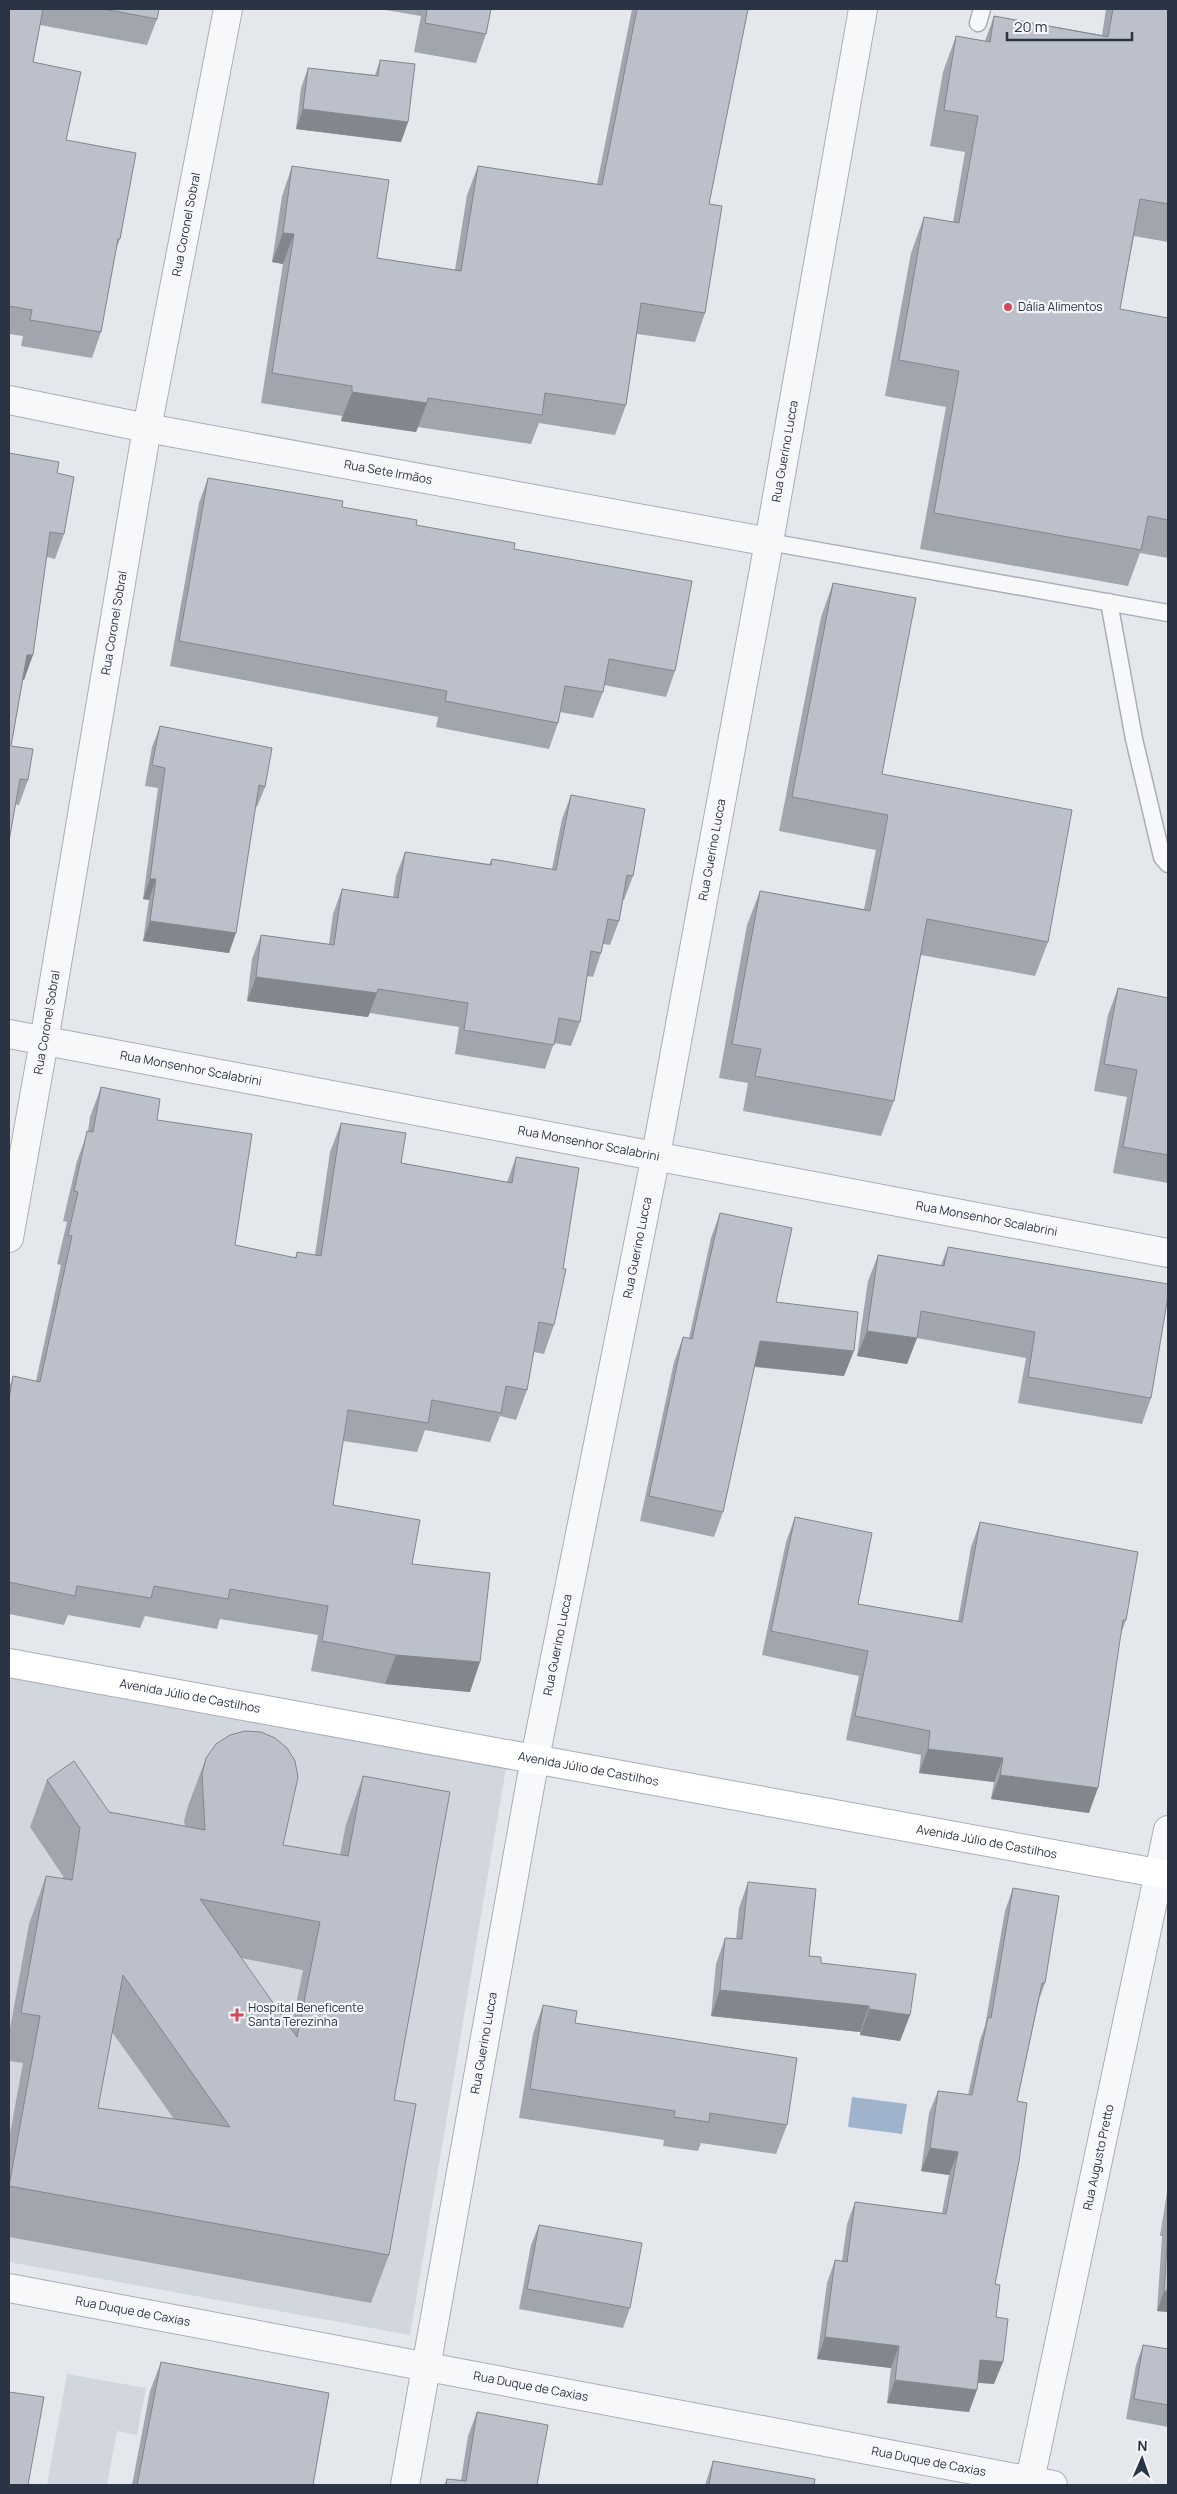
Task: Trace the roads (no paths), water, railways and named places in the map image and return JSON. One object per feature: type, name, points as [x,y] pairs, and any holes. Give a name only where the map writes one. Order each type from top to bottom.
[{"type":"street","name":"Rua Coronel Sobral","points":[[9,1238],[147,428],[228,9]]},
{"type":"street","name":"Rua Guerino Lucca","points":[[405,2485],[535,1758],[656,1155],[769,542],[863,9]]},
{"type":"street","name":"Rua Sete Irmãos","points":[[9,400],[147,428],[769,542]]},
{"type":"street","name":"Rua Monsenhor Scalabrini","points":[[9,1034],[1168,1253]]},
{"type":"street","name":"Avenida Júlio de Castilhos","points":[[9,1663],[1164,1874]]},
{"type":"street","name":"Rua Augusto Pretto","points":[[1037,2484],[1164,1874],[1168,1830]]},
{"type":"street","name":"Rua Duque de Caxias","points":[[9,2288],[426,2365],[1037,2484]]},
{"type":"lane","points":[[769,542],[1168,613]]},
{"type":"lane","points":[[1109,602],[1134,739],[1162,857],[1168,864]]},
{"type":"water","points":[[852,2097],[907,2104],[902,2134],[848,2127]]},
{"type":"place","name":"Dália Alimentos","points":[[1008,307]]},
{"type":"place","name":"Hospital Beneficente Santa Terezinha","points":[[237,2015]]}]
